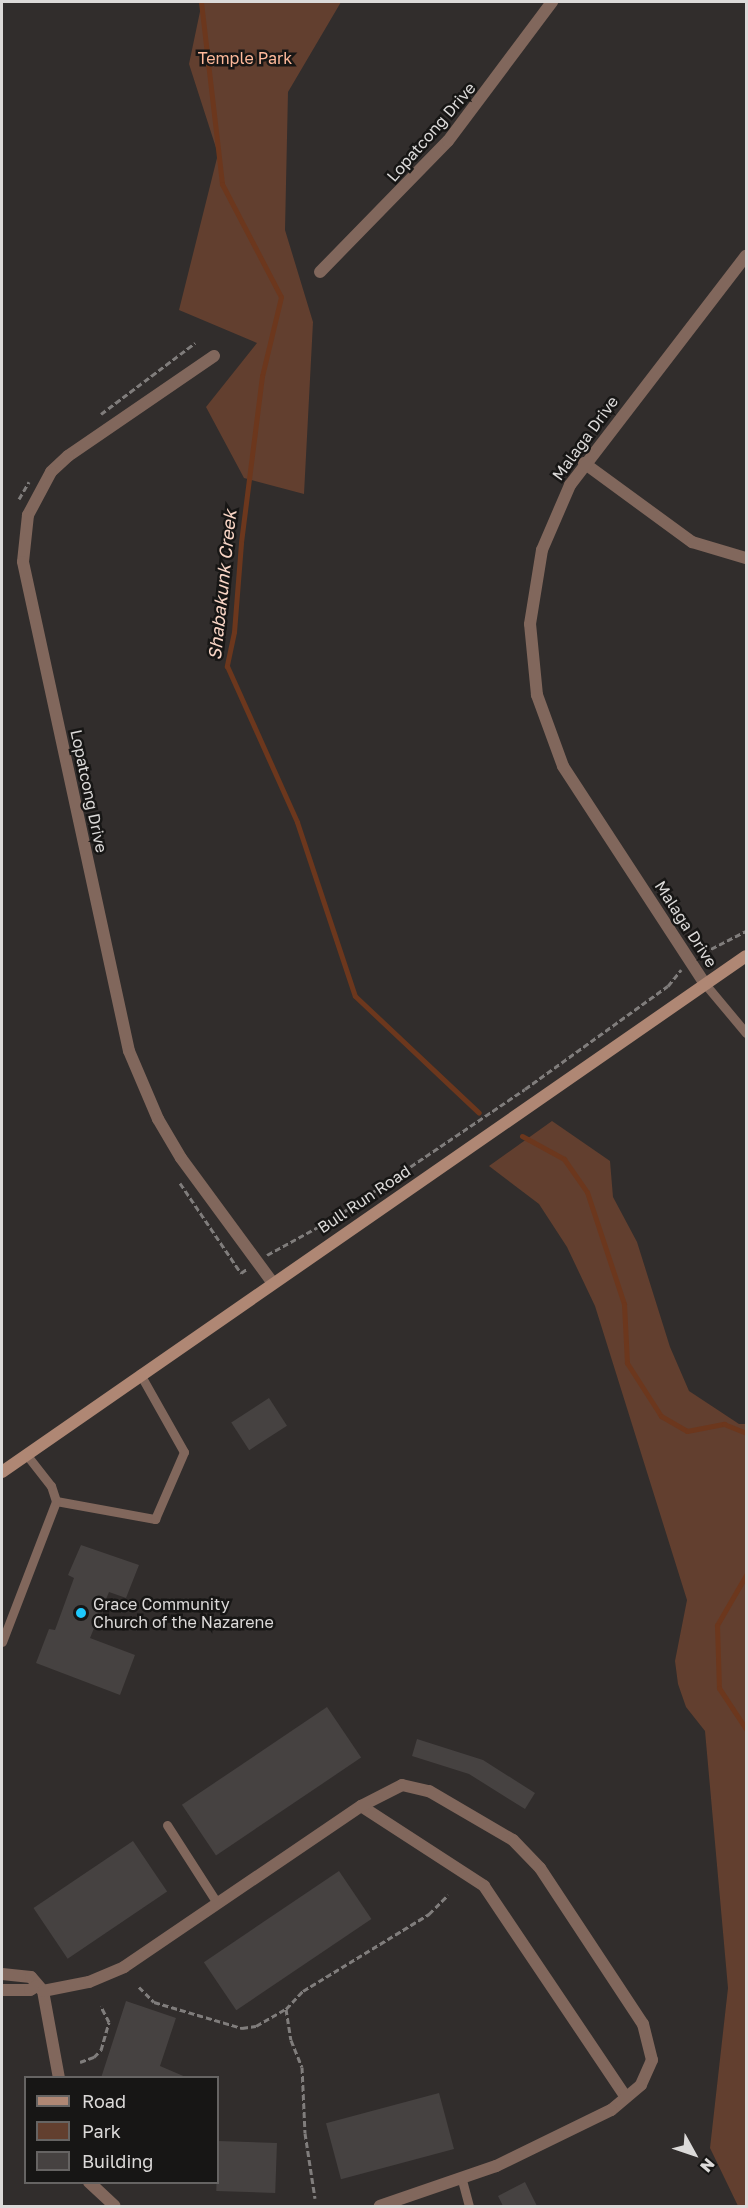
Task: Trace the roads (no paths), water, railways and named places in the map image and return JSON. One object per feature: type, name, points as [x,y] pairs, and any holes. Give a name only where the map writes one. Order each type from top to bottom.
[{"type":"street","name":"Lopatcong Drive","points":[[320,272],[448,141],[552,2]]},
{"type":"street","name":"Malaga Drive","points":[[705,984],[563,766],[537,695],[530,636],[534,584],[554,516],[584,463],[747,256]]},
{"type":"street","name":"Lopatcong Drive","points":[[214,356],[68,456],[51,472],[27,515],[23,562],[129,1051],[158,1119],[181,1158],[272,1282]]},
{"type":"street","points":[[584,463],[692,542],[747,558]]},
{"type":"street","name":"Bull Run Road","points":[[2,1472],[272,1282],[747,956]]},
{"type":"street","points":[[2,1990],[30,1990],[89,1982],[124,1967],[361,1806],[402,1785],[429,1791],[513,1840],[540,1868],[643,2024],[652,2060],[641,2085],[611,2110],[462,2180],[380,2206]]},
{"type":"street","points":[[361,1806],[484,1886],[626,2097]]},
{"type":"street","points":[[2,1974],[31,1977],[40,1989],[59,2076]]},
{"type":"street","points":[[91,2184],[115,2206]]},
{"type":"lane","points":[[705,984],[747,1033]]},
{"type":"lane","points":[[56,1501],[155,1519],[184,1452],[140,1374]]},
{"type":"lane","points":[[2,1642],[56,1501],[51,1486],[26,1454]]},
{"type":"lane","points":[[167,1825],[217,1903]]},
{"type":"lane","points":[[462,2180],[469,2206]]},
{"type":"waterway","name":"Shabakunk Creek","points":[[201,2],[222,184],[281,297],[262,376],[241,543],[234,632],[227,666],[297,822],[355,996],[479,1113]]},
{"type":"waterway","name":"Shabakunk Creek","points":[[522,1136],[564,1159],[587,1192],[624,1304],[627,1363],[661,1416],[687,1431],[724,1424],[746,1433]]},
{"type":"waterway","name":"Shabakunk Creek","points":[[746,1575],[717,1625],[719,1688],[746,1729]]},
{"type":"place","name":"Grace Community Church of the Nazarene","points":[[81,1613]]},
{"type":"park label","name":"Temple Park","points":[[245,58]]}]
